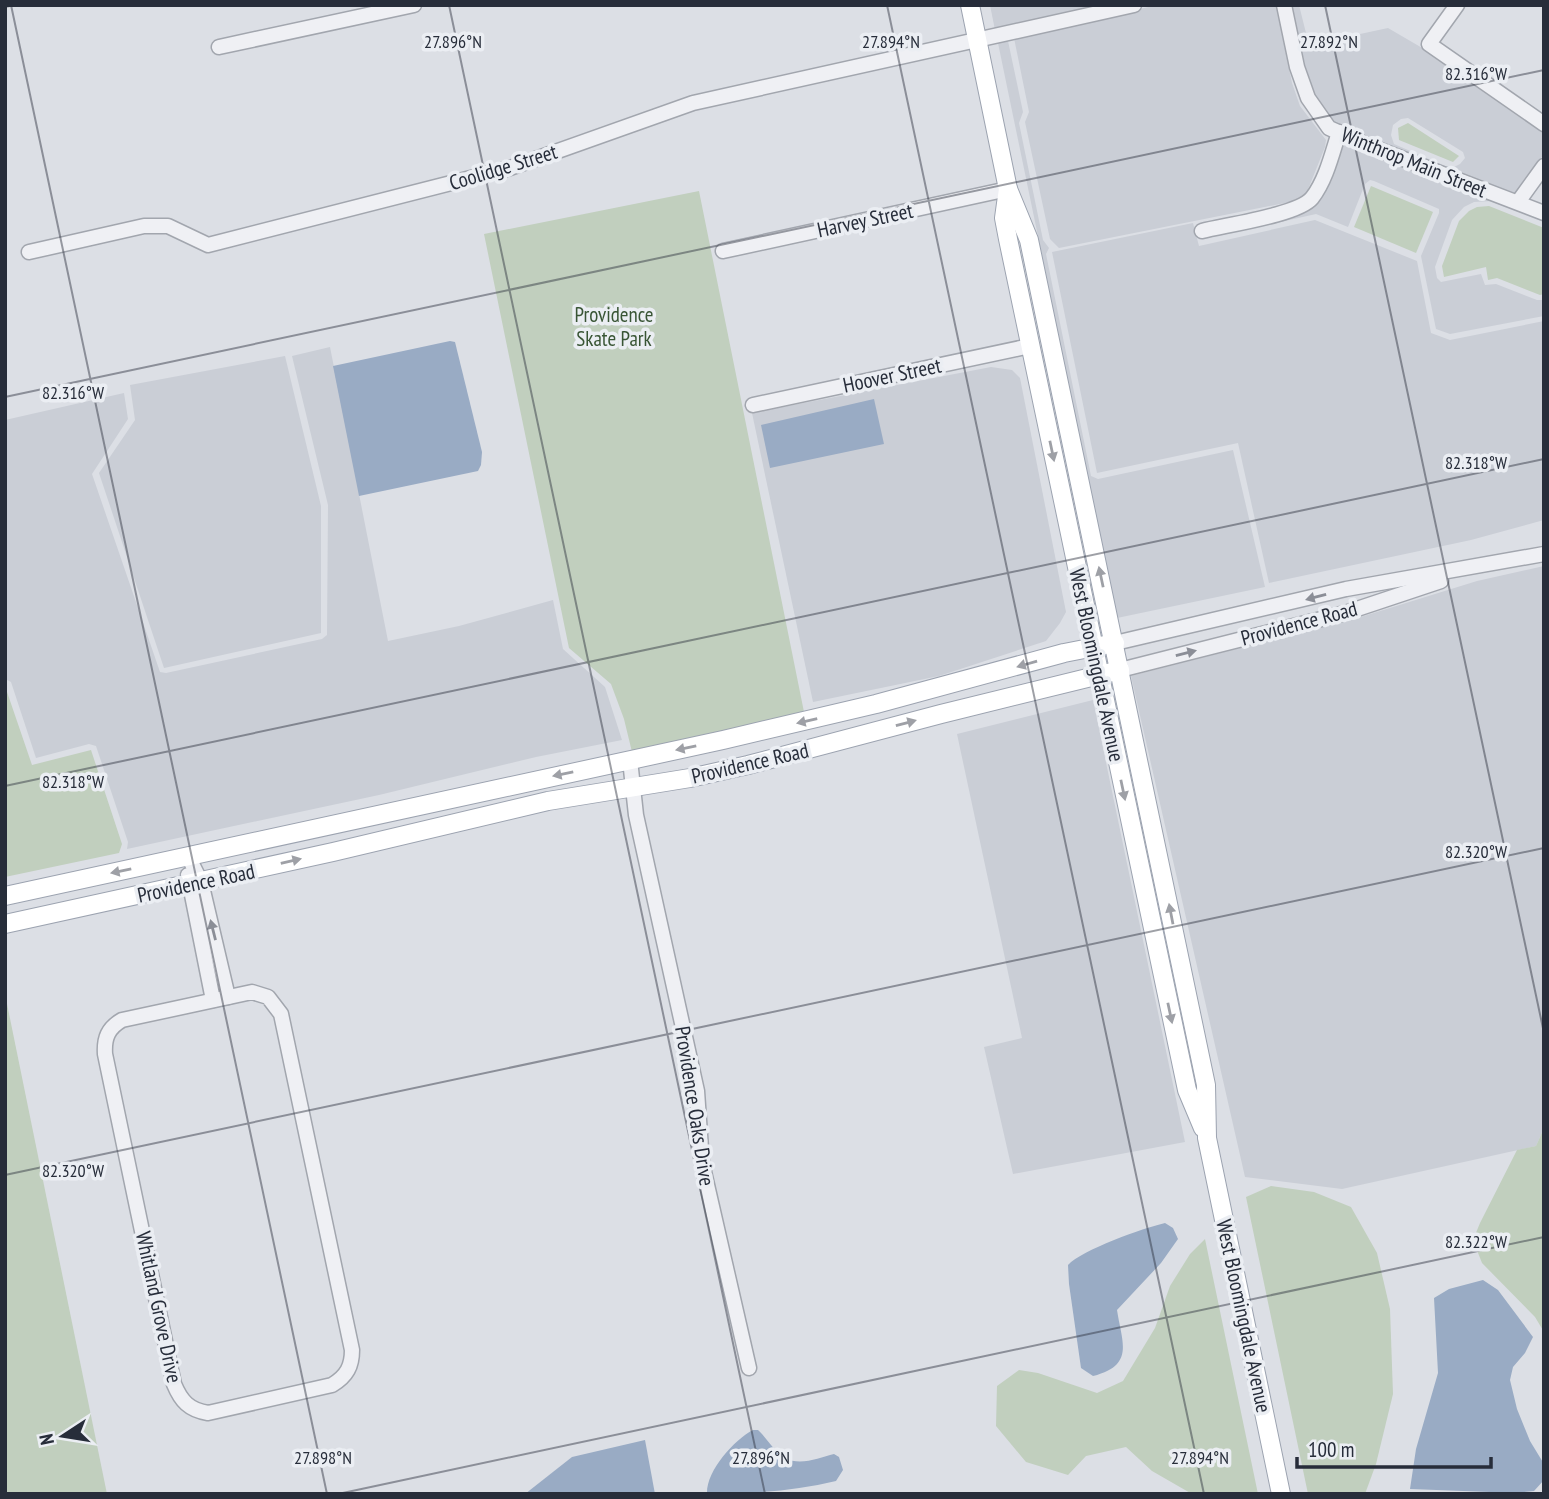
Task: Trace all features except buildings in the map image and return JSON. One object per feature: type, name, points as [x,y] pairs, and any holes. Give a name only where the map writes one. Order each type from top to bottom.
[{"type":"main road","name":"West Bloomingdale Avenue","points":[[970,5],[1008,188],[1029,240],[1115,643],[1206,1085],[1207,1138],[1281,1494]]},
{"type":"main road","name":"West Bloomingdale Avenue","points":[[1008,188],[1004,218],[1008,240],[1099,676],[1187,1090],[1207,1138]]},
{"type":"main road","points":[[1008,240],[1021,256],[1036,323],[1041,330],[1049,332]]},
{"type":"main road","name":"Providence Road","points":[[5,896],[876,704],[1115,643]]},
{"type":"main road","name":"Providence Road","points":[[5,924],[548,801],[748,765],[1120,670]]},
{"type":"street","points":[[219,47],[414,5]]},
{"type":"street","name":"Coolidge Street","points":[[29,252],[144,226],[169,226],[208,245],[510,168],[693,103],[1134,5]]},
{"type":"street","name":"Winthrop Main Street","points":[[1284,5],[1297,67],[1308,98],[1329,128],[1544,213]]},
{"type":"street","points":[[1457,5],[1429,44],[1544,124]]},
{"type":"street","points":[[1202,231],[1290,211],[1310,201],[1321,183],[1339,132]]},
{"type":"street","points":[[1518,202],[1544,166]]},
{"type":"street","name":"Harvey Street","points":[[723,251],[1008,188]]},
{"type":"street","name":"Hoover Street","points":[[753,405],[1030,346]]},
{"type":"street","name":"Providence Road","points":[[1115,643],[1346,589],[1544,554]]},
{"type":"street","name":"Providence Road","points":[[1120,670],[1345,613],[1486,566]]},
{"type":"street","name":"Providence Oaks Drive","points":[[630,760],[636,816],[697,1091],[702,1163],[749,1368]]},
{"type":"street","points":[[188,856],[228,997]]},
{"type":"street","points":[[195,883],[213,1000]]},
{"type":"street","name":"Whitland Grove Drive","points":[[261,993],[268,997],[281,1014],[352,1360],[342,1379],[332,1385],[208,1413],[187,1405],[174,1384],[104,1043],[113,1025],[122,1020],[228,997],[261,993]]},
{"type":"shaded area","points":[[990,5],[1104,5],[995,30]]},
{"type":"shaded area","points":[[1157,5],[1276,5],[1292,83],[1300,106],[1326,140],[1307,192],[1295,201],[1059,248],[1050,239],[1025,122],[1029,112],[1014,38]]},
{"type":"shaded area","points":[[1292,5],[1299,5],[1309,45],[1388,28],[1424,49],[1544,133],[1544,154],[1515,194],[1370,139],[1334,122],[1315,95],[1305,65]],"holes":[[[1408,118],[1463,152],[1465,158],[1460,164],[1454,167],[1445,166],[1394,144],[1391,135],[1393,125]]]},
{"type":"shaded area","points":[[1008,41],[1023,112],[1019,123],[1043,240],[1049,248],[1046,254],[1091,476],[1098,479],[1233,450],[1265,587],[1117,618],[998,43]]},
{"type":"shaded area","points":[[1344,142],[1544,221],[1492,201],[1474,202],[1464,207],[1452,220],[1435,267],[1437,278],[1441,282],[1481,274],[1485,285],[1496,284],[1537,300],[1544,300],[1544,316],[1450,334],[1436,329],[1421,256],[1439,209],[1370,180],[1365,184],[1348,227],[1316,214],[1203,239],[1291,218],[1314,206],[1328,185]]},
{"type":"shaded area","points":[[1315,220],[1417,261],[1431,333],[1450,340],[1544,321],[1544,520],[1471,540],[1269,583],[1238,443],[1097,473],[1052,252],[1193,223],[1199,246]]},
{"type":"shaded area","points":[[330,347],[388,641],[459,626],[553,600],[563,649],[605,687],[622,740],[127,849],[128,842],[96,746],[89,744],[36,758],[11,682],[5,679],[5,420],[124,393],[128,419],[92,474],[160,672],[166,673],[322,639],[327,635],[328,505],[292,356]]},
{"type":"shaded area","points":[[285,356],[321,506],[321,633],[164,668],[99,473],[135,420],[130,385]]},
{"type":"shaded area","points":[[991,367],[1012,370],[1020,378],[1066,612],[1046,641],[939,676],[813,702],[752,413]]},
{"type":"shaded area","points":[[1544,566],[1544,1128],[1536,1146],[1342,1189],[1245,1177],[1131,676],[1364,616],[1477,581]]},
{"type":"shaded area","points":[[1093,700],[1185,1142],[1013,1174],[984,1047],[1022,1038],[957,734]]},
{"type":"green space","points":[[1408,123],[1459,156],[1453,162],[1399,140],[1398,128]]},
{"type":"green space","points":[[1371,186],[1433,212],[1416,253],[1354,227]]},
{"type":"green space","name":"Providence Skate Park","points":[[699,191],[804,712],[632,752],[611,684],[569,648],[484,234]]},
{"type":"green space","points":[[1489,206],[1544,228],[1544,294],[1540,295],[1497,278],[1488,280],[1486,267],[1444,277],[1442,266],[1459,221],[1477,207]]},
{"type":"green space","points":[[5,686],[32,765],[91,750],[122,844],[119,853],[5,877]]},
{"type":"green space","points":[[5,994],[107,1494],[5,1494]]},
{"type":"green space","points":[[1544,1128],[1544,1332],[1535,1317],[1482,1263],[1473,1240],[1517,1150],[1536,1146]]},
{"type":"green space","points":[[1271,1186],[1314,1192],[1351,1207],[1377,1253],[1390,1309],[1393,1394],[1376,1464],[1365,1494],[1308,1494],[1246,1197]]},
{"type":"green space","points":[[1205,1239],[1258,1494],[1192,1494],[1152,1471],[1126,1447],[1086,1456],[1068,1475],[1026,1462],[996,1426],[997,1386],[1019,1370],[1038,1373],[1097,1393],[1123,1381],[1155,1328],[1170,1286],[1190,1254]]},
{"type":"water","points":[[455,342],[482,452],[478,471],[359,496],[333,366]]},
{"type":"water","points":[[874,399],[884,444],[770,468],[761,425]]},
{"type":"water","points":[[1165,1223],[1173,1228],[1178,1239],[1161,1263],[1117,1310],[1123,1351],[1115,1366],[1093,1376],[1081,1368],[1068,1265],[1099,1246]]},
{"type":"water","points":[[1483,1280],[1498,1290],[1533,1337],[1525,1353],[1513,1367],[1510,1380],[1517,1409],[1530,1441],[1544,1464],[1544,1480],[1534,1491],[1516,1493],[1410,1489],[1416,1449],[1438,1373],[1434,1298],[1449,1289]]},
{"type":"water","points":[[753,1430],[758,1430],[785,1458],[803,1461],[834,1454],[839,1457],[843,1470],[836,1481],[804,1487],[756,1493],[707,1494],[711,1476],[722,1457]]},
{"type":"water","points":[[645,1440],[655,1494],[525,1494],[572,1457]]}]
